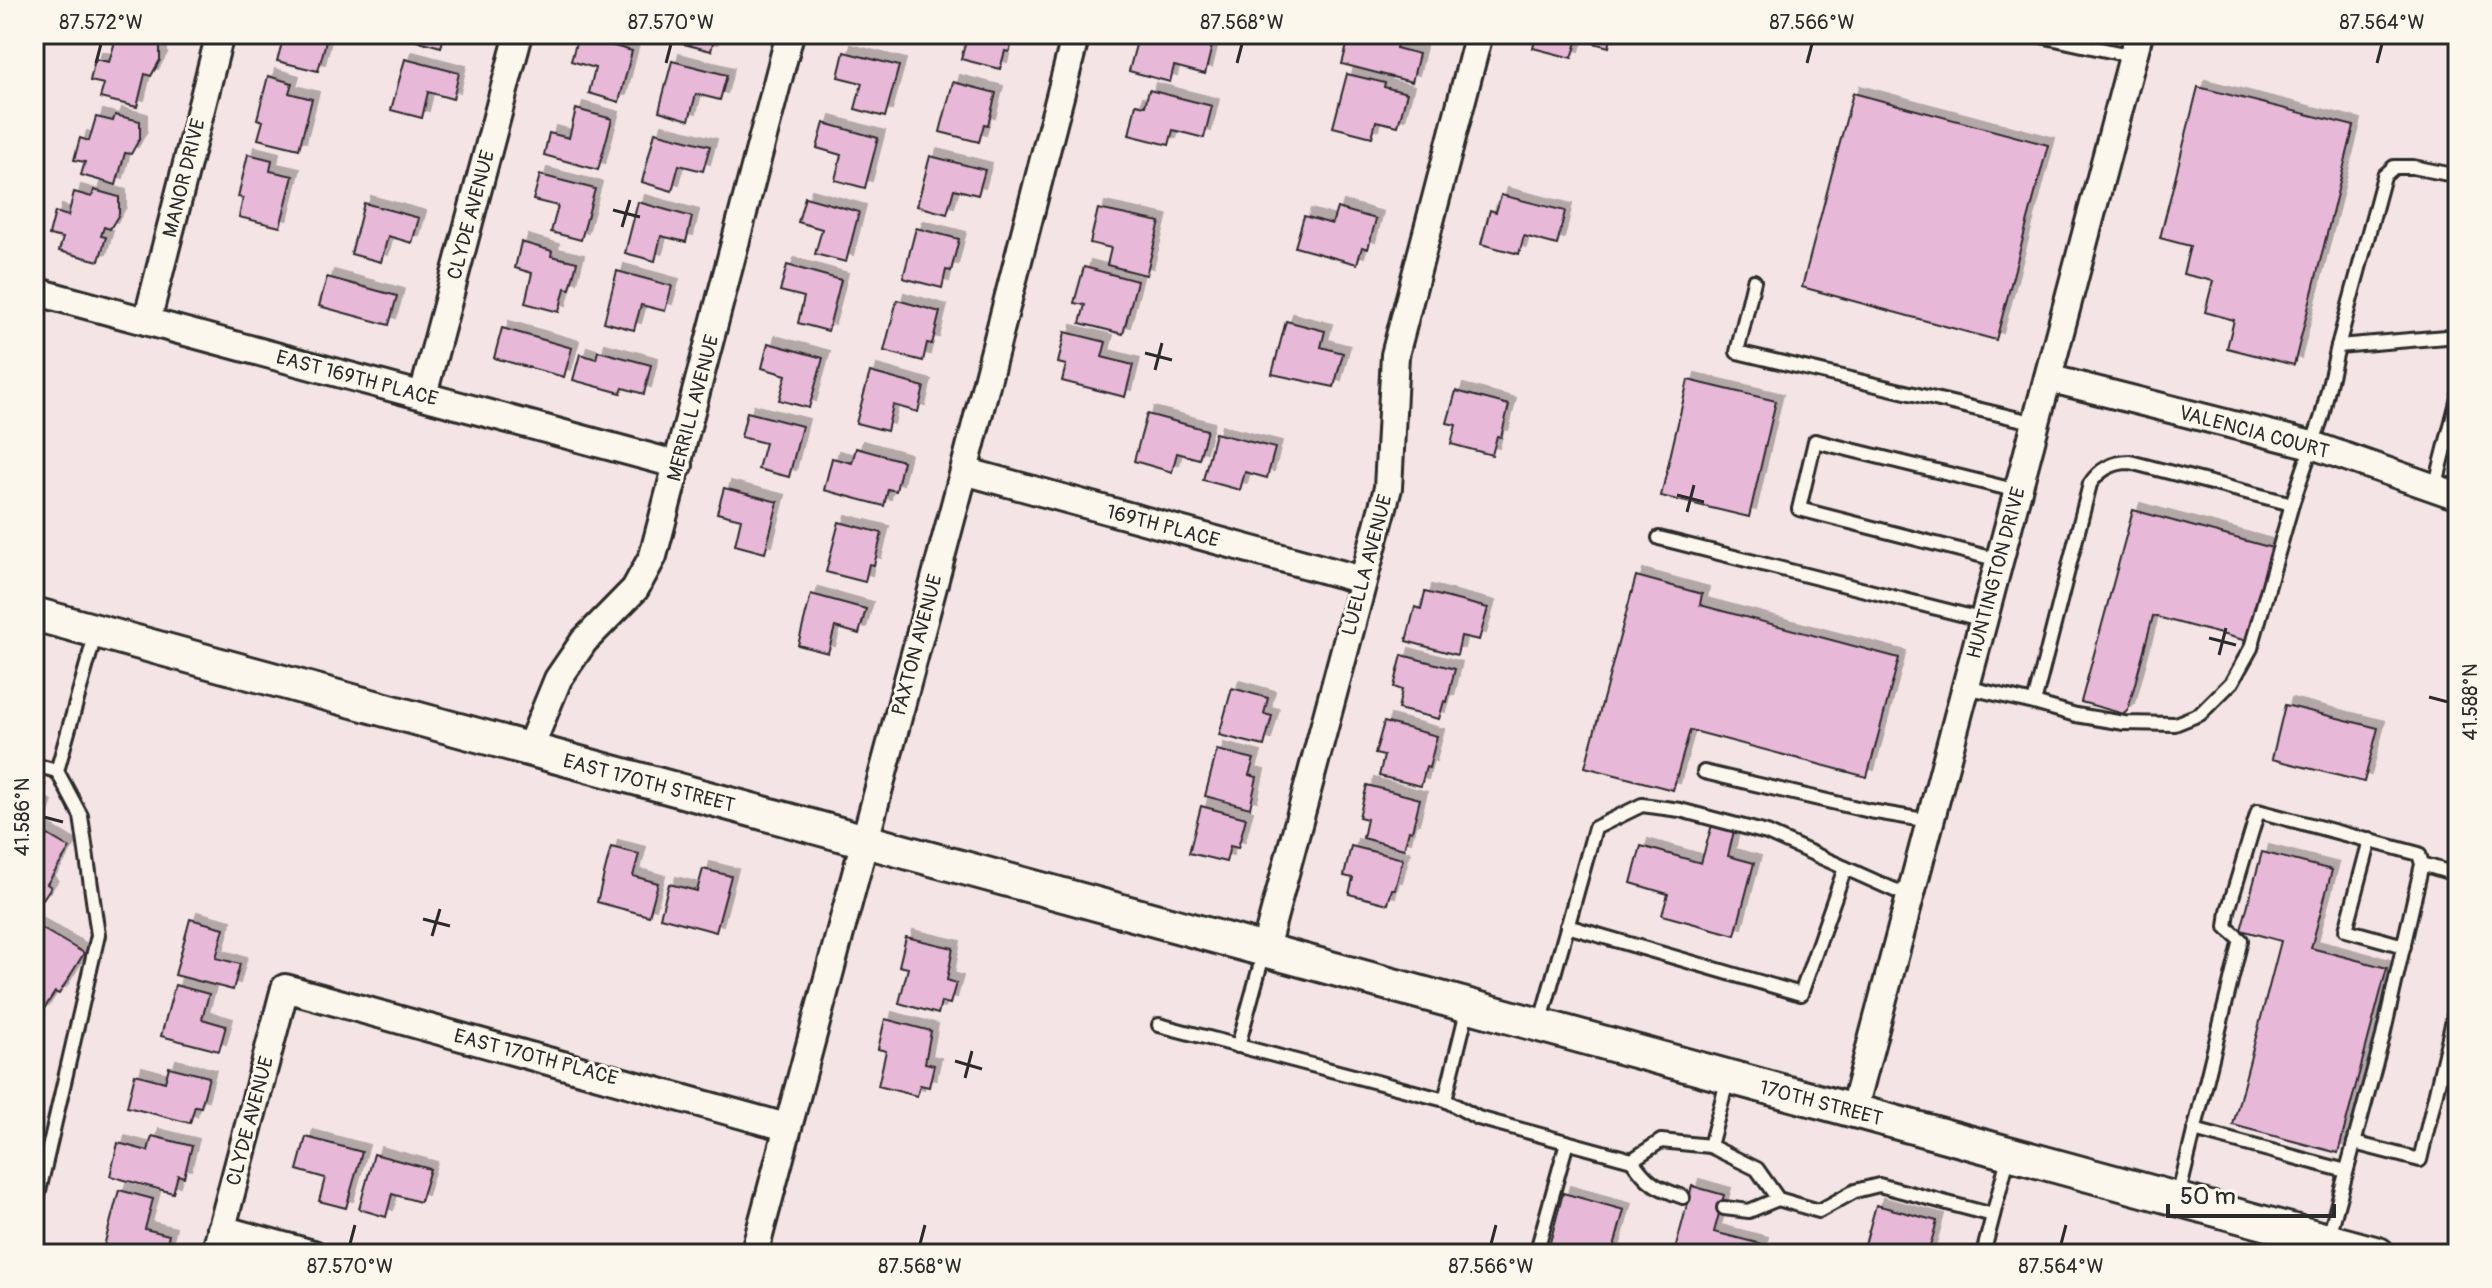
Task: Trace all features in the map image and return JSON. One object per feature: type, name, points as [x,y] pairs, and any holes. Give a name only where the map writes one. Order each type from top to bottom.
[{"type":"street","name":"MANOR DRIVE","points":[[147,321],[220,34]]},
{"type":"street","name":"CLYDE AVENUE","points":[[423,395],[519,34]]},
{"type":"street","name":"MERRILL AVENUE","points":[[529,750],[558,679],[584,641],[635,589],[653,556],[790,34]]},
{"type":"street","name":"PAXTON AVENUE","points":[[754,1254],[964,471],[1076,34]]},
{"type":"street","name":"LUELLA AVENUE","points":[[1264,952],[1388,488],[1395,355],[1479,34]]},
{"type":"street","name":"HUNTINGTON DRIVE","points":[[1853,1112],[2136,45]]},
{"type":"street","name":"EAST 169TH PLACE","points":[[34,291],[679,465]]},
{"type":"street","name":"VALENCIA COURT","points":[[2048,378],[2312,445],[2446,492]]},
{"type":"street","name":"169TH PLACE","points":[[964,471],[1362,580]]},
{"type":"street","name":"EAST 170TH STREET","points":[[34,614],[1264,952]]},
{"type":"street","name":"170TH STREET","points":[[1264,952],[2177,1200],[2326,1247],[2378,1254]]},
{"type":"street","name":"CLYDE AVENUE","points":[[218,1241],[285,988]]},
{"type":"street","name":"EAST 170TH PLACE","points":[[285,988],[786,1127]]},
{"type":"street","points":[[218,1241],[313,1254]]},
{"type":"lane","points":[[2032,34],[2136,45]]},
{"type":"lane","points":[[1966,687],[2076,715],[2124,723],[2175,724],[2200,714],[2232,682],[2251,648],[2292,504],[2322,416],[2384,176],[2394,167],[2413,167],[2458,176]]},
{"type":"lane","points":[[1754,281],[1737,352],[2036,423]]},
{"type":"lane","points":[[2338,346],[2458,336]]},
{"type":"lane","points":[[2446,492],[2458,398]]},
{"type":"lane","points":[[1999,560],[1799,509],[1815,441],[2018,491]]},
{"type":"lane","points":[[2034,703],[2090,484],[2099,473],[2119,462],[2130,462],[2292,504]]},
{"type":"lane","points":[[1659,538],[1984,620]]},
{"type":"lane","points":[[34,1213],[98,935],[81,816],[57,771],[97,631]]},
{"type":"lane","points":[[34,765],[57,771]]},
{"type":"lane","points":[[1704,772],[1870,811],[1930,821]]},
{"type":"lane","points":[[1539,1026],[1595,828],[1642,805],[1680,810],[1767,833],[1910,897]]},
{"type":"lane","points":[[2177,1200],[2241,940],[2226,927],[2228,911],[2258,811],[2419,854],[2422,864],[2383,1036],[2326,1247]]},
{"type":"lane","points":[[2370,840],[2346,930],[2404,946]]},
{"type":"lane","points":[[2422,864],[2458,875]]},
{"type":"lane","points":[[1567,926],[1801,994],[1845,868]]},
{"type":"lane","points":[[1238,1046],[1264,952]]},
{"type":"lane","points":[[2354,1143],[2420,1160],[2458,999]]},
{"type":"lane","points":[[1445,1100],[1468,1007]]},
{"type":"lane","points":[[1159,1025],[1445,1100],[1478,1118],[1632,1160],[1644,1179],[1658,1189],[1683,1197]]},
{"type":"lane","points":[[1710,1146],[1728,1078]]},
{"type":"lane","points":[[2194,1130],[2346,1171]]},
{"type":"lane","points":[[1632,1160],[1661,1141],[1710,1146],[1757,1169],[1778,1199],[1819,1211],[1855,1191],[1879,1185],[1993,1215]]},
{"type":"lane","points":[[1536,1254],[1567,1142]]},
{"type":"lane","points":[[1983,1254],[2009,1154]]},
{"type":"lane","points":[[1724,1208],[1749,1211],[1778,1199]]},
{"type":"building","points":[[278,34],[328,34],[318,71],[277,61],[282,43],[276,41]]},
{"type":"building","points":[[412,34],[445,34],[441,47],[411,39]]},
{"type":"building","points":[[683,34],[715,34],[711,51],[680,43]]},
{"type":"building","points":[[876,34],[905,34],[903,41]]},
{"type":"building","points":[[968,34],[1014,34],[1000,69],[961,59]]},
{"type":"building","points":[[1148,34],[1180,34],[1213,42],[1205,74],[1174,66],[1170,82],[1129,71],[1137,41],[1146,42]]},
{"type":"building","points":[[1350,34],[1399,34],[1396,48],[1419,54],[1412,82],[1342,64]]},
{"type":"building","points":[[1537,34],[1612,34],[1609,47],[1578,39],[1572,58],[1533,48]]},
{"type":"building","points":[[578,36],[632,51],[619,102],[589,93],[595,68],[571,61]]},
{"type":"building","points":[[135,37],[160,43],[160,60],[151,76],[145,74],[137,107],[100,98],[104,84],[90,81],[95,59],[109,62],[116,38],[134,43]]},
{"type":"building","points":[[844,52],[899,66],[885,117],[855,109],[862,83],[838,77]]},
{"type":"building","points":[[405,59],[459,73],[453,99],[428,92],[422,118],[391,110]]},
{"type":"building","points":[[672,61],[727,75],[720,100],[696,94],[689,120],[659,111]]},
{"type":"building","points":[[1347,74],[1385,83],[1384,87],[1407,93],[1398,126],[1376,121],[1372,137],[1333,127]]},
{"type":"building","points":[[268,76],[292,83],[289,93],[312,99],[299,149],[258,139],[263,121],[257,119]]},
{"type":"building","points":[[953,82],[996,93],[988,125],[984,124],[979,142],[940,132]]},
{"type":"building","points":[[2198,87],[2354,126],[2294,365],[2227,348],[2234,320],[2205,312],[2213,281],[2183,274],[2190,246],[2160,238]]},
{"type":"building","points":[[1149,90],[1212,106],[1204,138],[1173,130],[1169,145],[1129,135],[1136,104],[1145,106]]},
{"type":"building","points":[[1853,93],[2048,145],[1996,340],[1802,287]]},
{"type":"building","points":[[576,109],[612,119],[598,170],[544,155],[549,133],[569,138]]},
{"type":"building","points":[[115,115],[140,121],[140,138],[131,154],[125,153],[116,185],[81,175],[85,162],[74,160],[80,138],[89,141],[96,117],[113,121]]},
{"type":"building","points":[[824,123],[878,138],[865,188],[835,180],[841,155],[817,148]]},
{"type":"building","points":[[655,132],[710,146],[703,171],[679,165],[672,191],[642,182]]},
{"type":"building","points":[[248,154],[272,160],[270,171],[293,176],[280,227],[239,217],[243,198],[238,197]]},
{"type":"building","points":[[930,156],[985,170],[978,195],[954,189],[947,214],[917,206]]},
{"type":"building","points":[[540,175],[595,189],[581,240],[551,232],[558,206],[533,200]]},
{"type":"building","points":[[94,190],[119,197],[119,214],[110,229],[104,227],[101,236],[106,237],[99,261],[59,251],[63,238],[49,235],[55,212],[68,216],[74,192],[92,197]]},
{"type":"building","points":[[1501,195],[1565,211],[1557,245],[1524,236],[1519,254],[1481,244],[1490,210],[1496,212]]},
{"type":"building","points":[[805,197],[859,212],[846,262],[815,254],[822,229],[798,222]]},
{"type":"building","points":[[638,202],[692,217],[686,242],[661,236],[655,261],[625,253]]},
{"type":"building","points":[[364,203],[419,218],[412,243],[388,236],[381,262],[351,254]]},
{"type":"building","points":[[1337,208],[1376,219],[1368,249],[1362,247],[1357,264],[1295,247],[1304,216],[1332,224]]},
{"type":"building","points":[[1098,209],[1160,222],[1146,275],[1107,265],[1111,248],[1090,243]]},
{"type":"building","points":[[916,228],[959,239],[951,271],[946,270],[942,288],[903,278]]},
{"type":"building","points":[[521,242],[552,251],[551,256],[577,262],[570,289],[565,288],[559,312],[525,303],[532,273],[515,268]]},
{"type":"building","points":[[787,265],[841,280],[828,331],[798,323],[804,297],[780,291]]},
{"type":"building","points":[[1084,267],[1137,281],[1123,334],[1080,323],[1085,305],[1074,303]]},
{"type":"building","points":[[617,271],[672,286],[665,311],[641,305],[634,330],[604,322]]},
{"type":"building","points":[[327,277],[397,296],[389,325],[319,306]]},
{"type":"building","points":[[897,300],[940,312],[932,344],[927,343],[923,361],[884,351]]},
{"type":"building","points":[[1286,321],[1325,331],[1321,347],[1343,353],[1334,387],[1272,374]]},
{"type":"building","points":[[502,328],[572,348],[564,377],[494,358]]},
{"type":"building","points":[[1065,332],[1106,342],[1102,357],[1133,365],[1125,397],[1062,381],[1066,365],[1058,363]]},
{"type":"building","points":[[768,343],[823,358],[809,408],[779,400],[786,375],[762,368]]},
{"type":"building","points":[[598,351],[651,365],[644,394],[623,388],[621,393],[573,380],[580,354],[596,359]]},
{"type":"building","points":[[870,372],[924,387],[918,412],[893,405],[887,431],[856,423]]},
{"type":"building","points":[[1688,380],[1776,401],[1749,517],[1661,496]]},
{"type":"building","points":[[1456,391],[1509,405],[1501,437],[1497,436],[1492,455],[1451,444],[1456,425],[1447,423]]},
{"type":"building","points":[[747,412],[802,426],[789,477],[758,469],[765,443],[741,437]]},
{"type":"building","points":[[1147,414],[1207,430],[1199,459],[1177,453],[1172,472],[1134,461]]},
{"type":"building","points":[[1215,433],[1275,448],[1267,478],[1245,472],[1240,490],[1203,480]]},
{"type":"building","points":[[856,448],[903,461],[896,491],[888,489],[884,506],[824,490],[832,458],[852,463]]},
{"type":"building","points":[[724,488],[778,502],[765,553],[735,545],[741,519],[717,513]]},
{"type":"building","points":[[2133,510],[2276,549],[2251,642],[2153,616],[2128,710],[2124,714],[2081,702]]},
{"type":"building","points":[[839,522],[882,533],[874,565],[869,564],[865,582],[826,572]]},
{"type":"building","points":[[1636,576],[1702,594],[1700,605],[1899,658],[1867,777],[1690,730],[1673,790],[1585,767]]},
{"type":"building","points":[[1425,592],[1488,608],[1479,640],[1461,636],[1457,655],[1406,641],[1415,607],[1421,609]]},
{"type":"building","points":[[811,594],[866,609],[859,634],[835,627],[828,653],[798,645]]},
{"type":"building","points":[[1402,655],[1455,669],[1447,702],[1444,701],[1439,719],[1398,709],[1402,690],[1394,687]]},
{"type":"building","points":[[1232,688],[1268,698],[1264,714],[1272,716],[1264,746],[1219,735]]},
{"type":"building","points":[[2285,705],[2378,728],[2364,782],[2272,759]]},
{"type":"building","points":[[1384,722],[1437,736],[1421,786],[1379,776],[1384,756],[1375,754]]},
{"type":"building","points":[[1217,750],[1254,759],[1249,775],[1257,777],[1250,808],[1205,796]]},
{"type":"building","points":[[1367,785],[1420,799],[1404,849],[1363,838],[1367,819],[1359,817]]},
{"type":"building","points":[[34,788],[39,791],[35,803],[45,808],[38,829],[70,848],[47,884],[51,887],[43,899],[34,894]]},
{"type":"building","points":[[1201,806],[1246,818],[1238,848],[1230,846],[1226,862],[1189,853]]},
{"type":"building","points":[[1712,825],[1734,831],[1728,856],[1754,863],[1735,935],[1662,915],[1668,894],[1631,883],[1641,846],[1701,863]]},
{"type":"building","points":[[1351,846],[1403,859],[1388,904],[1349,894],[1353,878],[1344,876]]},
{"type":"building","points":[[611,847],[639,854],[633,876],[658,883],[649,916],[597,902]]},
{"type":"building","points":[[2262,852],[2332,870],[2311,948],[2387,968],[2338,1153],[2233,1125],[2281,941],[2241,930]]},
{"type":"building","points":[[703,869],[731,876],[716,932],[660,917],[669,884],[697,891]]},
{"type":"building","points":[[190,919],[224,928],[216,958],[240,964],[233,990],[175,975]]},
{"type":"building","points":[[34,924],[84,953],[59,994],[55,992],[42,1012],[34,1007]]},
{"type":"building","points":[[906,937],[953,948],[947,980],[956,983],[950,1004],[941,1002],[938,1014],[899,1003],[908,968],[899,966]]},
{"type":"building","points":[[175,985],[209,994],[202,1019],[226,1026],[219,1051],[161,1036]]},
{"type":"building","points":[[885,1019],[931,1031],[925,1063],[934,1065],[929,1087],[920,1085],[917,1096],[878,1086],[886,1051],[878,1049]]},
{"type":"building","points":[[169,1067],[209,1077],[201,1107],[195,1106],[190,1123],[127,1107],[135,1074],[165,1082]]},
{"type":"building","points":[[152,1136],[192,1146],[184,1177],[178,1175],[173,1193],[110,1176],[118,1143],[148,1151]]},
{"type":"building","points":[[306,1137],[362,1152],[346,1208],[319,1201],[325,1178],[297,1170]]},
{"type":"building","points":[[374,1154],[430,1169],[420,1202],[392,1194],[386,1217],[359,1209]]},
{"type":"building","points":[[1692,1186],[1724,1195],[1714,1232],[1761,1244],[1759,1254],[1674,1254]]},
{"type":"building","points":[[119,1190],[153,1199],[145,1229],[169,1235],[164,1254],[135,1254],[104,1246]]},
{"type":"building","points":[[1563,1193],[1624,1210],[1612,1254],[1547,1254]]},
{"type":"building","points":[[1876,1205],[1937,1221],[1928,1254],[1860,1254]]}]
